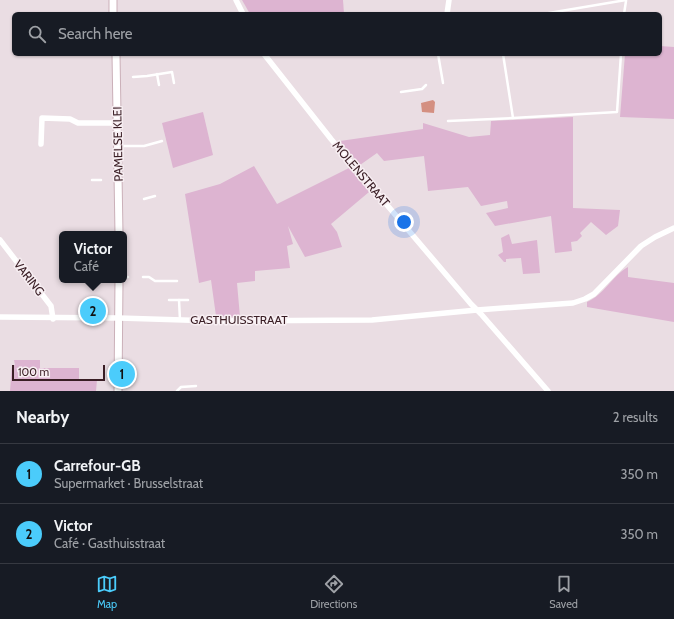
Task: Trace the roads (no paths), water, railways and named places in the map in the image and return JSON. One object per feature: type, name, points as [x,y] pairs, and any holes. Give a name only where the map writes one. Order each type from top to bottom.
[{"type":"main road","points":[[113,0],[113,12]]},
{"type":"main road","name":"PAMELSE KLEI","points":[[116,56],[119,78],[119,231]]},
{"type":"main road","points":[[118,391],[119,283]]},
{"type":"street","points":[[236,0],[242,12]]},
{"type":"street","points":[[447,12],[449,0]]},
{"type":"street","name":"MOLENSTRAAT","points":[[266,56],[331,139],[477,310]]},
{"type":"street","points":[[41,144],[42,110]]},
{"type":"street","points":[[42,118],[70,118],[78,123],[118,123]]},
{"type":"street","name":"GASTHUISSTRAAT","points":[[0,318],[372,320],[573,303],[586,299],[594,294],[641,246],[674,228]]},
{"type":"street","name":"VARING","points":[[0,240],[51,306],[53,318]]},
{"type":"street","points":[[477,310],[548,391]]},
{"type":"lane","points":[[555,12],[626,0],[624,12]]},
{"type":"lane","points":[[438,56],[443,83]]},
{"type":"lane","points":[[503,56],[513,118]]},
{"type":"lane","points":[[448,121],[617,112],[621,56]]},
{"type":"lane","points":[[133,77],[172,72],[174,83]]},
{"type":"lane","points":[[156,74],[159,85]]},
{"type":"lane","points":[[401,92],[422,89],[426,85]]},
{"type":"lane","points":[[118,146],[144,146],[162,140]]},
{"type":"lane","points":[[92,180],[101,180]]},
{"type":"lane","points":[[144,199],[155,196]]},
{"type":"lane","points":[[143,277],[155,281],[177,281]]},
{"type":"lane","points":[[169,300],[188,300]]},
{"type":"lane","points":[[179,300],[180,320]]},
{"type":"lane","points":[[178,391],[182,387],[196,386]]},
{"type":"place","name":"Victor","points":[[93,311]]},
{"type":"place","name":"Carrefour-GB","points":[[122,374]]}]
